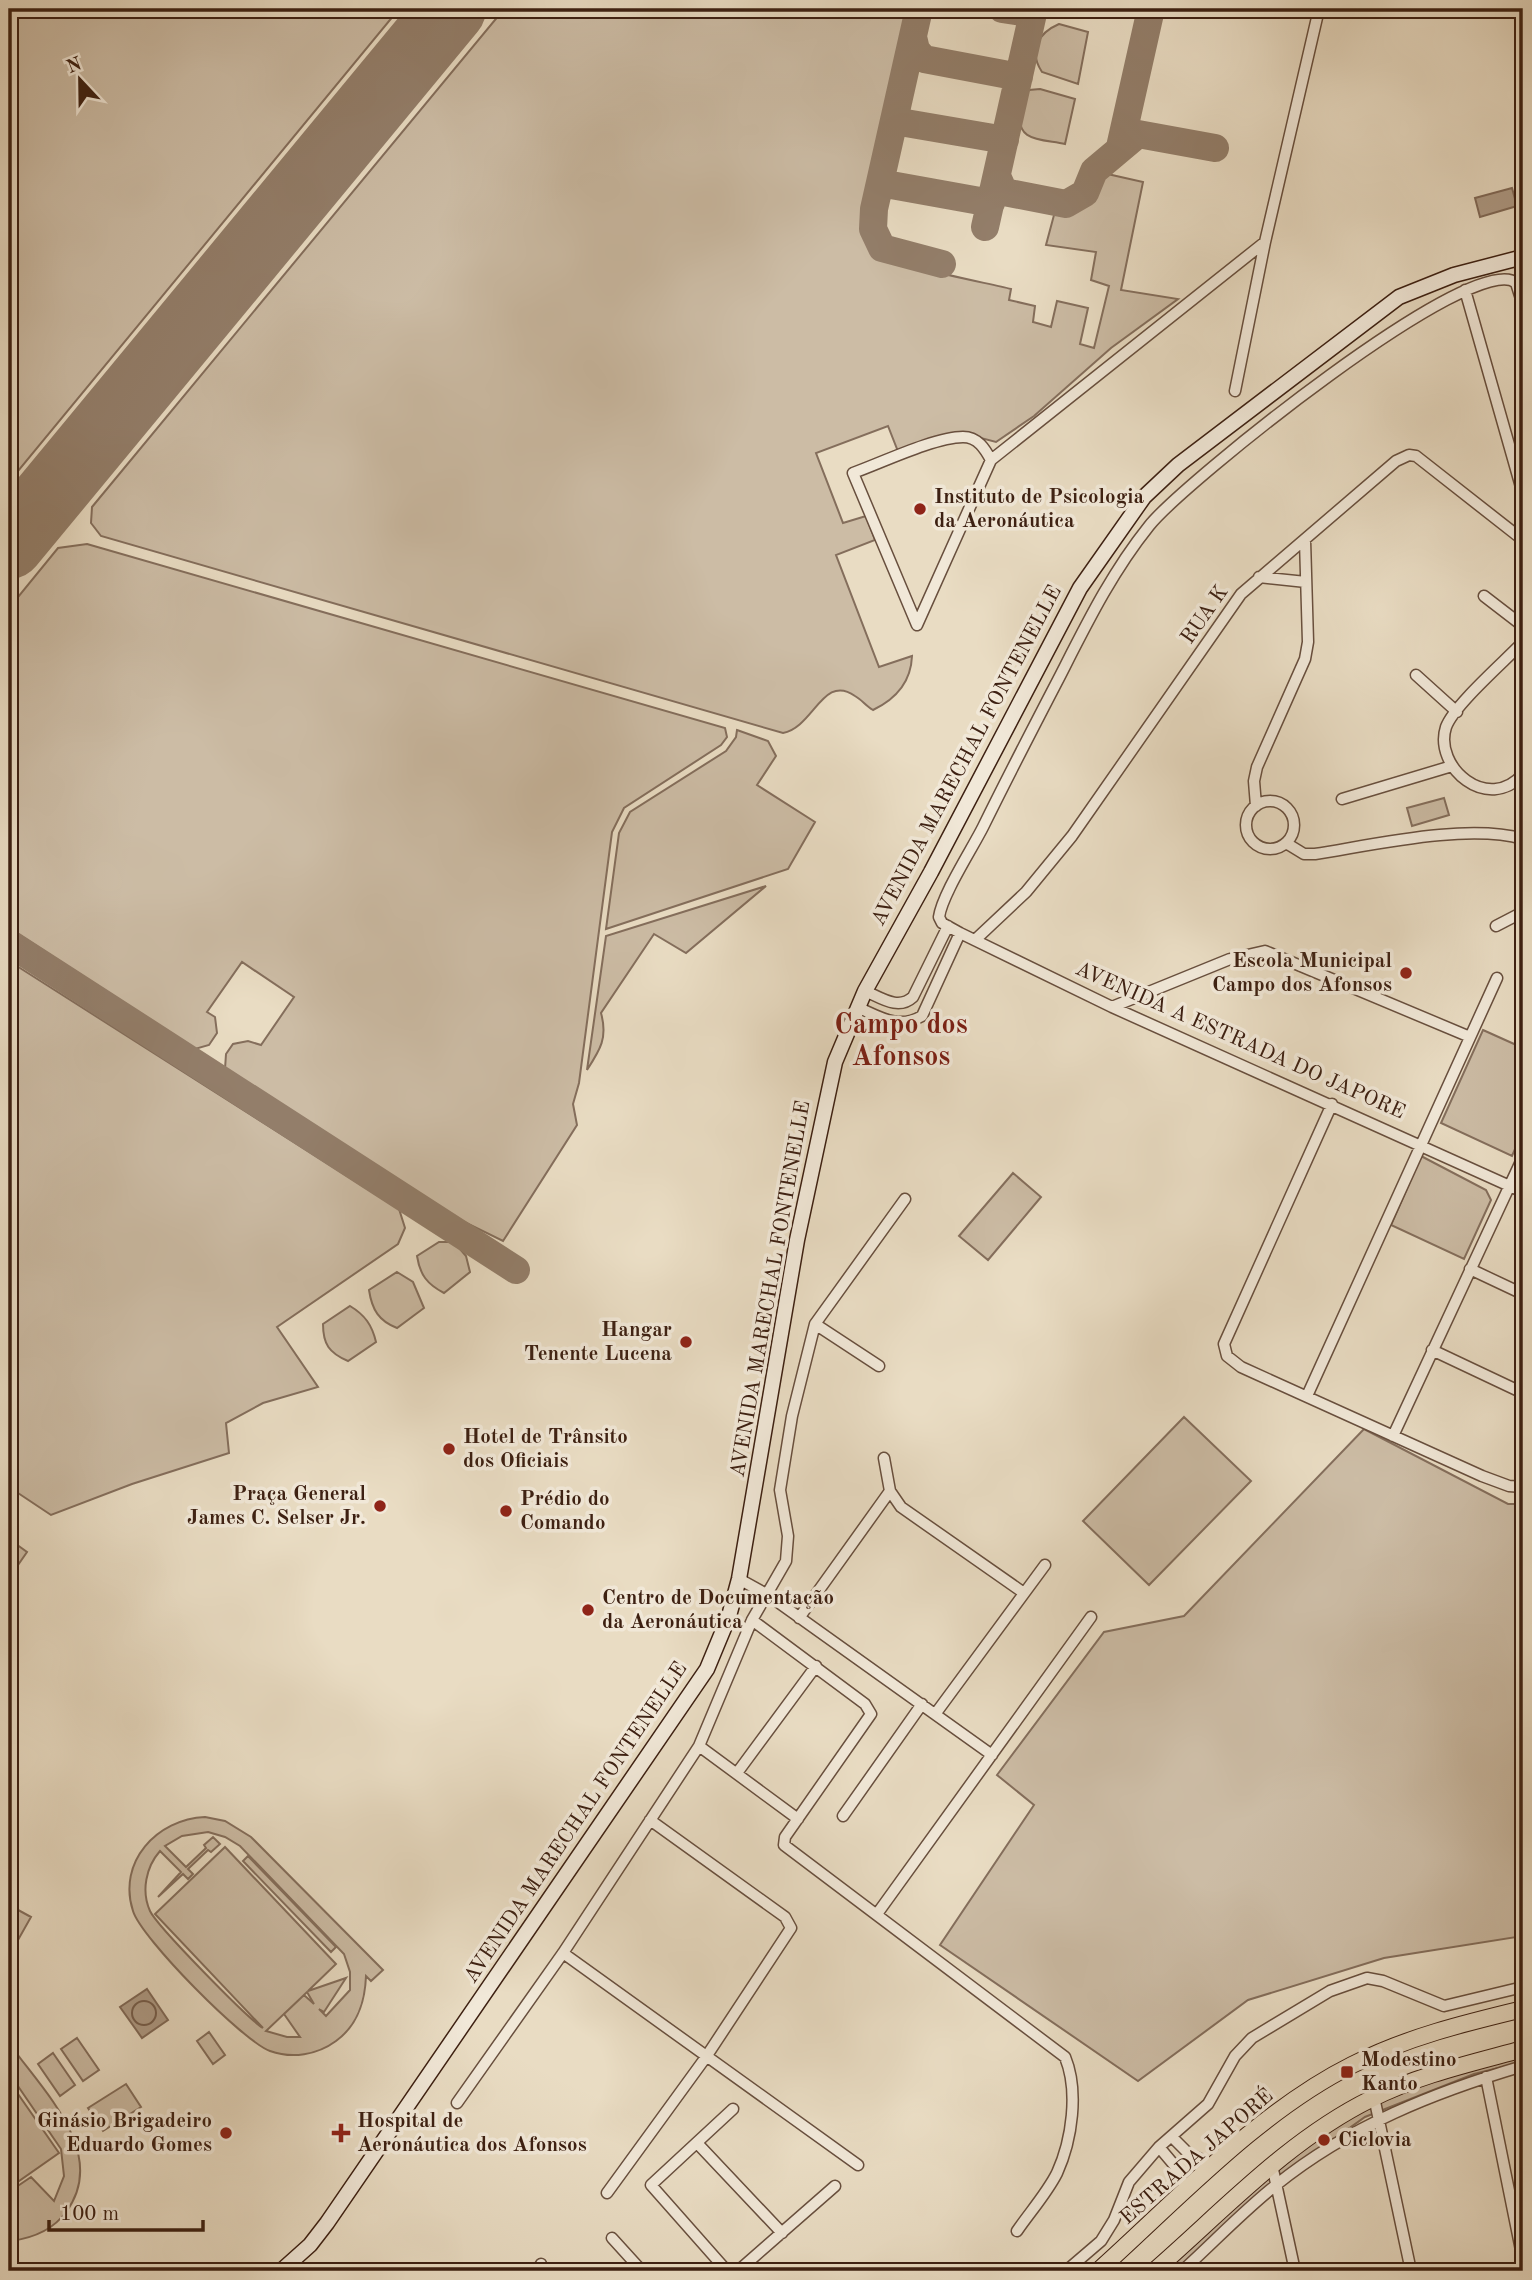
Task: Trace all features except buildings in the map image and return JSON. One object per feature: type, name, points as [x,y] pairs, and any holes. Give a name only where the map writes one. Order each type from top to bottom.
[{"type":"main road","name":"AVENIDA MARECHAL FONTENELLE","points":[[281,2271],[327,2223],[699,1680],[729,1616],[739,1579],[797,1240],[835,1062],[864,991],[932,872],[1080,588],[1144,497],[1178,465],[1399,297],[1454,275],[1523,257]]},
{"type":"main road","name":"ESTRADA JAPORÉ","points":[[1097,2271],[1260,2126],[1350,2066],[1432,2032],[1523,2008]]},
{"type":"main road","points":[[1154,2271],[1272,2165],[1335,2120],[1374,2097],[1456,2068],[1523,2049]]},
{"type":"street","points":[[1235,391],[1265,242],[1319,9]]},
{"type":"street","points":[[991,460],[981,443],[965,437],[939,442],[853,472],[917,625],[991,460],[1265,242]]},
{"type":"street","points":[[864,991],[898,1005],[913,998],[945,924],[940,913],[1109,579],[1151,523],[1182,491],[1391,331],[1430,306],[1465,290],[1504,278],[1516,283],[1523,305]]},
{"type":"street","points":[[1465,290],[1523,494]]},
{"type":"street","name":"RUA K","points":[[975,940],[1026,892],[1072,836],[1241,594],[1396,461],[1409,454],[1416,456],[1450,480],[1523,540]]},
{"type":"street","points":[[1256,806],[1269,801],[1287,808],[1294,826],[1286,843],[1276,849],[1264,849],[1254,843],[1247,834],[1246,822],[1256,806],[1254,781],[1257,766],[1305,659],[1308,642],[1305,540]]},
{"type":"street","points":[[1259,577],[1306,582]]},
{"type":"street","points":[[1484,596],[1523,626]]},
{"type":"street","points":[[1523,642],[1457,712],[1446,727],[1445,738],[1452,766],[1481,789],[1491,791],[1514,785],[1523,774]]},
{"type":"street","points":[[1416,675],[1457,712]]},
{"type":"street","points":[[1342,799],[1452,766]]},
{"type":"street","points":[[1286,843],[1304,854],[1315,854],[1482,833],[1523,839]]},
{"type":"street","points":[[1496,926],[1523,912]]},
{"type":"street","name":"AVENIDA A ESTRADA DO JAPORE","points":[[945,924],[1112,1007],[1523,1192]]},
{"type":"street","points":[[857,1007],[896,1024],[915,1020],[929,1007],[960,933]]},
{"type":"street","points":[[1112,1007],[1230,959],[1265,951],[1470,1037]]},
{"type":"street","points":[[932,957],[947,964]]},
{"type":"street","points":[[1307,1396],[1497,978]]},
{"type":"street","points":[[906,1003],[915,1020]]},
{"type":"street","points":[[1332,1104],[1224,1344],[1232,1362],[1482,1476],[1509,1486],[1523,1487]]},
{"type":"street","points":[[1393,1436],[1523,1157]]},
{"type":"street","points":[[457,2103],[563,1953],[699,1746],[752,1620],[786,1561],[788,1536],[780,1490],[792,1416],[815,1324],[905,1199]]},
{"type":"street","points":[[1470,1269],[1523,1294]]},
{"type":"street","points":[[815,1324],[879,1366]]},
{"type":"street","points":[[1432,1350],[1523,1393]]},
{"type":"street","points":[[884,1458],[890,1491],[901,1507],[1024,1593]]},
{"type":"street","points":[[799,1618],[890,1491]]},
{"type":"street","points":[[936,1713],[1045,1565]]},
{"type":"street","points":[[739,1579],[768,1595],[992,1755]]},
{"type":"street","points":[[877,1914],[1091,1617]]},
{"type":"street","points":[[752,1620],[865,1704],[871,1714],[785,1837],[787,1849],[1065,2057],[1073,2083],[1073,2097],[1062,2159],[1056,2175],[1017,2231]]},
{"type":"street","points":[[737,1773],[816,1666]]},
{"type":"street","points":[[843,1816],[922,1704]]},
{"type":"street","points":[[699,1746],[798,1819]]},
{"type":"street","points":[[607,2193],[706,2057],[791,1928],[785,1917],[650,1820]]},
{"type":"street","points":[[563,1953],[858,2165]]},
{"type":"street","points":[[1066,2271],[1109,2231],[1129,2182],[1159,2147],[1208,2104],[1235,2056],[1252,2038],[1330,1991],[1367,1979],[1383,1981],[1444,2006],[1523,1987]]},
{"type":"street","points":[[1182,2271],[1276,2185],[1380,2119],[1412,2103],[1523,2066]]},
{"type":"street","points":[[1486,2077],[1523,2260]]},
{"type":"street","points":[[1374,2097],[1411,2271]]},
{"type":"street","points":[[727,2271],[651,2185],[733,2109]]},
{"type":"street","points":[[1172,2137],[1188,2153],[1215,2166]]},
{"type":"street","points":[[697,2143],[782,2232]]},
{"type":"street","points":[[1159,2147],[1175,2166],[1188,2191]]},
{"type":"street","points":[[1272,2165],[1295,2271]]},
{"type":"street","points":[[738,2271],[835,2186]]},
{"type":"street","points":[[612,2238],[642,2271]]},
{"type":"shaded area","points":[[9,9],[399,9],[9,482]]},
{"type":"shaded area","points":[[504,9],[911,9],[865,219],[870,242],[884,255],[899,261],[1011,289],[1009,300],[1035,306],[1033,322],[1051,327],[1057,301],[1088,308],[1080,344],[1094,348],[1109,286],[1091,280],[1096,252],[1046,245],[1054,215],[1088,204],[1097,192],[1103,173],[1143,182],[1121,290],[1178,299],[1111,348],[1034,416],[996,442],[958,432],[899,454],[888,426],[816,453],[843,523],[866,516],[875,540],[836,555],[879,667],[912,656],[909,674],[901,689],[889,701],[873,710],[855,696],[844,691],[835,691],[826,696],[794,729],[783,733],[101,536],[91,523],[92,507]]},
{"type":"shaded area","points":[[1059,24],[1088,32],[1078,84],[1042,72],[1038,64],[1037,44],[1046,32]]},
{"type":"shaded area","points":[[1040,89],[1075,99],[1065,144],[1039,140],[1022,129],[1021,111],[1026,95],[1029,90]]},
{"type":"shaded area","points":[[87,544],[725,728],[727,737],[721,745],[624,808],[612,832],[579,1083],[573,1104],[577,1125],[503,1241],[446,1213],[225,1069],[226,1054],[233,1044],[248,1041],[261,1045],[294,997],[242,962],[207,1012],[215,1017],[217,1033],[209,1045],[195,1049],[9,928],[9,608],[58,548]]},
{"type":"shaded area","points":[[737,730],[768,741],[776,756],[757,785],[815,822],[788,869],[606,929],[619,833],[630,812],[726,751],[736,737]]},
{"type":"shaded area","points":[[1444,798],[1449,815],[1412,826],[1407,808]]},
{"type":"shaded area","points":[[766,886],[686,953],[654,934],[601,1013],[604,1030],[602,1043],[587,1070],[606,936]]},
{"type":"shaded area","points":[[9,961],[399,1209],[405,1228],[398,1244],[277,1327],[318,1387],[263,1403],[226,1423],[229,1453],[132,1484],[51,1515],[9,1487]]},
{"type":"shaded area","points":[[1483,1030],[1523,1048],[1523,1131],[1512,1156],[1441,1123]]},
{"type":"shaded area","points":[[1421,1156],[1486,1190],[1491,1200],[1464,1259],[1391,1225]]},
{"type":"shaded area","points":[[1013,1173],[1041,1197],[988,1260],[959,1236]]},
{"type":"shaded area","points":[[439,1242],[454,1242],[466,1256],[470,1272],[444,1293],[425,1278],[417,1256]]},
{"type":"shaded area","points":[[397,1272],[413,1282],[424,1308],[397,1328],[377,1314],[369,1290]]},
{"type":"shaded area","points":[[350,1306],[367,1321],[376,1342],[348,1361],[328,1347],[323,1324]]},
{"type":"shaded area","points":[[1184,1417],[1251,1481],[1149,1585],[1083,1521]]},
{"type":"shaded area","points":[[1364,1429],[1508,1504],[1523,1504],[1523,1936],[1384,1958],[1248,2000],[1138,2081],[940,1945],[1034,1805],[997,1775],[1104,1632],[1184,1616]]},
{"type":"shaded area","points":[[9,1539],[27,1552],[9,1578]]},
{"type":"shaded area","points":[[205,1817],[225,1821],[251,1837],[383,1970],[371,1981],[366,1976],[364,1995],[355,2020],[344,2035],[329,2046],[304,2054],[287,2055],[257,2044],[195,1988],[140,1924],[133,1911],[130,1893],[136,1860],[145,1846],[157,1835],[187,1820]],"holes":[[[208,1832],[225,1837],[240,1846],[344,1954],[350,1972],[350,1990],[326,2016],[319,2009],[324,2012],[346,1978],[308,1991],[336,1964],[225,1847],[155,1914],[263,2028],[204,1972],[150,1911],[146,1880],[155,1857],[160,1851],[181,1872],[158,1897],[183,1874],[188,1879],[193,1874],[188,1869],[208,1850],[211,1852],[220,1844],[213,1837],[204,1845],[206,1848],[186,1867],[165,1846],[182,1836]],[[307,1992],[314,2004],[304,1995],[284,2014],[300,2037],[287,2037],[266,2031]]]},
{"type":"shaded area","points":[[248,1856],[336,1947],[331,1952],[243,1861]]},
{"type":"shaded area","points":[[9,1905],[31,1917],[9,1956]]},
{"type":"shaded area","points":[[209,2032],[225,2055],[213,2064],[197,2041]]},
{"type":"shaded area","points":[[77,2038],[99,2070],[83,2081],[61,2049]]},
{"type":"shaded area","points":[[9,2043],[53,2101],[66,2123],[76,2145],[80,2167],[77,2190],[61,2218],[42,2232],[11,2241],[9,2192],[31,2177],[54,2201],[64,2176],[61,2149],[9,2073]]},
{"type":"shaded area","name":"Ciclovia","points":[[1523,2052],[1523,2062],[1474,2074],[1365,2117],[1288,2172],[1176,2271],[1166,2271],[1280,2163],[1361,2110],[1469,2066]]},
{"type":"shaded area","points":[[53,2053],[75,2085],[60,2096],[38,2064]]},
{"type":"shaded area","points":[[9,2081],[59,2153],[9,2188]]},
{"type":"shaded area","points":[[126,2084],[141,2107],[103,2131],[88,2108]]},
{"type":"water","points":[[1512,188],[1517,206],[1480,217],[1475,198]]},
{"type":"water","points":[[147,1989],[168,2020],[142,2038],[120,2007]]},
{"type":"taxiway","points":[[919,9],[874,209],[873,229],[882,248],[942,264]]},
{"type":"taxiway","points":[[1002,9],[1022,12],[1029,9]]},
{"type":"taxiway","points":[[985,227],[1034,9]]},
{"type":"taxiway","points":[[1120,147],[1151,9]]},
{"type":"taxiway","points":[[913,37],[916,50],[924,59],[1019,77]]},
{"type":"taxiway","points":[[894,121],[1005,140]]},
{"type":"taxiway","points":[[997,176],[1004,192],[1066,204],[1085,193],[1094,171],[1138,134],[1215,148]]},
{"type":"taxiway","points":[[880,183],[991,203]]},
{"type":"taxiway","points":[[9,943],[516,1270]]},
{"type":"runway","points":[[9,544],[451,9]]},
{"type":"place","name":"Instituto de Psicologia da Aeronáutica","points":[[920,509]]},
{"type":"place","name":"Escola Municipal Campo dos Afonsos","points":[[1406,973]]},
{"type":"place","name":"Hangar Tenente Lucena","points":[[686,1342]]},
{"type":"place","name":"Hotel de Trânsito dos Oficiais","points":[[449,1449]]},
{"type":"place","name":"Praça General James C. Selser Jr.","points":[[380,1506]]},
{"type":"place","name":"Prédio do Comando","points":[[506,1511]]},
{"type":"place","name":"Centro de Documentação da Aeronáutica","points":[[588,1610]]},
{"type":"place","name":"Modestino Kanto","points":[[1347,2072]]},
{"type":"place","name":"Ginásio Brigadeiro Eduardo Gomes","points":[[226,2133]]},
{"type":"place","name":"Hospital de Aeronáutica dos Afonsos","points":[[341,2133]]},
{"type":"place","name":"Ciclovia","points":[[1324,2140]]},
{"type":"district","name":"Campo dos Afonsos","points":[[901,1042]]}]
